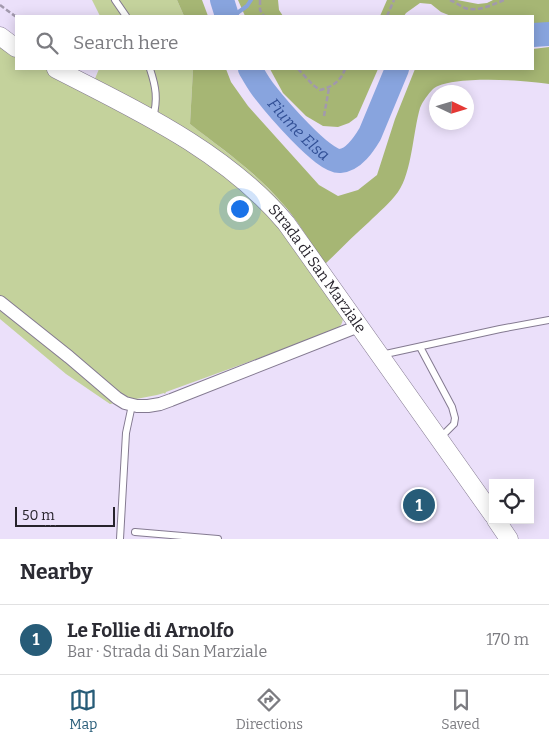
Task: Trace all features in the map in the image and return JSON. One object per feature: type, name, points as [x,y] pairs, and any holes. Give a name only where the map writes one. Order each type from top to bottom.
[{"type":"street","points":[[0,36],[15,47]]},
{"type":"street","name":"Strada di San Marziale","points":[[58,70],[182,136],[216,158],[265,199],[286,223],[489,509]]},
{"type":"street","points":[[0,302],[117,398],[132,405],[148,406],[165,402],[359,326]]},
{"type":"street","points":[[499,524],[510,539]]},
{"type":"lane","points":[[115,0],[125,15]]},
{"type":"lane","points":[[150,70],[157,97],[153,119]]},
{"type":"lane","points":[[380,356],[549,320]]},
{"type":"lane","points":[[420,346],[455,415],[454,424],[439,439]]},
{"type":"lane","points":[[120,539],[126,432],[132,405]]},
{"type":"lane","points":[[135,532],[218,539]]},
{"type":"path","points":[[260,0],[260,10],[263,15]]},
{"type":"path","points":[[387,15],[394,0]]},
{"type":"path","points":[[450,0],[465,8],[475,9],[487,8],[504,0]]},
{"type":"path","points":[[0,5],[15,15]]},
{"type":"path","points":[[299,70],[320,90],[329,88],[342,77],[345,70]]},
{"type":"path","points":[[324,116],[329,88]]},
{"type":"green space","points":[[92,0],[177,0],[184,15],[100,15]]},
{"type":"green space","points":[[177,0],[202,0],[208,15],[184,15]]},
{"type":"green space","points":[[238,0],[278,0],[279,10],[282,15],[245,15]]},
{"type":"green space","points":[[387,0],[457,0],[478,4],[493,0],[549,0],[549,28],[534,28],[534,15],[448,15],[431,4],[420,3],[405,15],[380,15]]},
{"type":"green space","points":[[0,36],[15,40],[15,70],[72,70],[94,81],[99,70],[193,70],[190,124],[238,161],[283,204],[325,264],[343,317],[340,326],[331,332],[166,392],[165,394],[110,404],[66,374],[0,319]]},
{"type":"green space","points":[[549,47],[549,84],[507,80],[471,80],[442,85],[429,85],[429,94],[420,108],[403,184],[392,200],[325,264],[294,218],[273,193],[239,162],[190,124],[193,70],[226,70],[231,82],[248,106],[319,185],[338,196],[358,190],[377,175],[395,119],[415,70],[534,70],[534,49]]},
{"type":"green space","points":[[271,70],[378,70],[357,117],[349,123],[338,127],[323,126],[306,116],[283,93]]},
{"type":"waterway","name":"Fiume Elsa","points":[[222,0],[227,15]]},
{"type":"waterway","points":[[234,15],[247,6],[251,0]]},
{"type":"waterway","name":"Fiume Elsa","points":[[534,35],[549,34]]},
{"type":"waterway","name":"Fiume Elsa","points":[[251,70],[263,89],[300,132],[323,153],[340,161],[354,155],[368,138],[397,70]]},
{"type":"place","name":"Le Follie di Arnolfo","points":[[419,505]]}]
